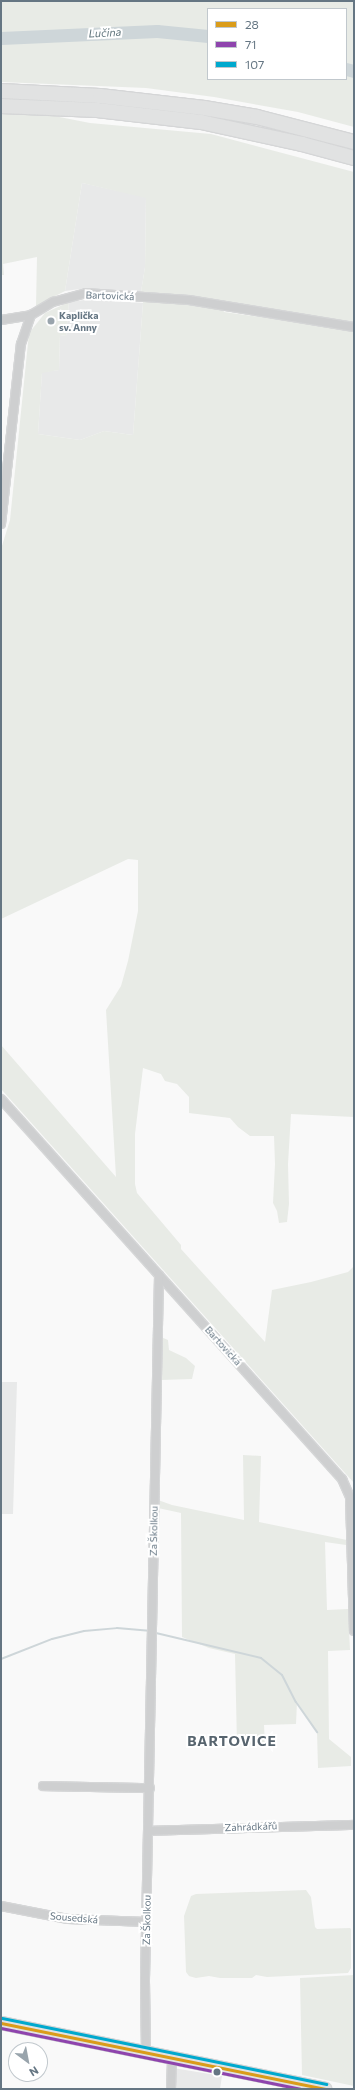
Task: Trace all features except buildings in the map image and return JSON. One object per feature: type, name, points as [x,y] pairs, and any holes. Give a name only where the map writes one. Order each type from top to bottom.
[{"type":"highway","points":[[1,91],[100,96],[204,108],[257,117],[354,142]]},
{"type":"highway","points":[[1,106],[96,110],[201,122],[302,144],[354,158]]},
{"type":"main road","points":[[1,2023],[325,2089]]},
{"type":"street","name":"Bartovická","points":[[32,315],[53,302],[86,293],[189,300],[354,327]]},
{"type":"street","points":[[1,320],[32,315]]},
{"type":"street","points":[[1,524],[20,344],[32,315]]},
{"type":"street","name":"Bartovická","points":[[1,1098],[342,1479],[350,1498],[354,1562],[354,1631]]},
{"type":"street","name":"Za Školkou","points":[[146,2053],[145,1980],[159,1275]]},
{"type":"street","points":[[43,1786],[150,1788]]},
{"type":"street","name":"Zahrádkářů","points":[[149,1831],[354,1825]]},
{"type":"street","name":"Sousedská","points":[[1,1906],[68,1919],[147,1922]]},
{"type":"street","points":[[171,2089],[172,2058]]},
{"type":"shaded area","points":[[1,1],[354,1],[354,127],[298,112],[214,97],[146,88],[1,82]]},
{"type":"shaded area","points":[[39,113],[90,123],[211,134],[354,172],[354,1117],[291,1114],[288,1164],[289,1204],[287,1222],[279,1223],[277,1211],[273,1203],[275,1164],[274,1136],[250,1136],[238,1127],[230,1118],[189,1113],[189,1097],[177,1084],[165,1081],[161,1074],[143,1068],[135,1134],[135,1184],[137,1193],[181,1245],[181,1249],[265,1342],[272,1290],[311,1282],[348,1272],[354,1266],[354,1483],[1,1089],[1,1045],[116,1177],[106,1010],[121,986],[128,961],[138,911],[138,860],[128,859],[1,919],[1,549],[10,520],[29,333],[45,313],[69,302],[66,336],[60,335],[59,370],[42,373],[38,434],[80,440],[104,431],[133,435],[143,303],[141,292],[145,267],[146,198],[82,183],[65,291],[36,306],[37,257],[3,264],[4,275],[1,275],[1,114]],"holes":[[[221,304],[275,311],[275,319],[224,312]]]},
{"type":"shaded area","points":[[82,183],[146,197],[145,267],[141,292],[88,288],[65,291]]},
{"type":"shaded area","points":[[92,299],[143,303],[133,435],[104,431],[80,440],[38,434],[42,372],[59,370],[60,335],[66,336],[69,302]]},
{"type":"shaded area","points":[[161,1337],[168,1340],[169,1350],[186,1358],[195,1366],[192,1379],[161,1380]]},
{"type":"shaded area","points":[[1,1382],[17,1382],[13,1514],[1,1514]]},
{"type":"shaded area","points":[[243,1455],[261,1456],[259,1522],[347,1540],[346,1545],[325,1542],[327,1610],[348,1609],[350,1650],[328,1651],[329,1739],[351,1757],[351,1766],[318,1768],[317,1732],[297,1702],[296,1724],[264,1725],[265,1744],[237,1745],[235,1654],[209,1648],[182,1637],[181,1513],[158,1508],[158,1500],[172,1505],[244,1520]]},
{"type":"shaded area","points":[[306,1890],[311,1897],[315,1927],[317,1929],[351,1929],[351,1968],[348,1973],[267,1977],[256,1975],[252,1978],[220,1978],[209,1976],[196,1978],[189,1976],[186,1972],[184,1916],[191,1896],[196,1894]]},
{"type":"shaded area","points":[[354,1975],[354,2086],[302,2075],[300,1978]]},
{"type":"shaded area","points":[[173,2068],[222,2076],[220,2089],[174,2089]]},
{"type":"waterway","name":"Lučina","points":[[1,38],[157,31],[207,36]]},
{"type":"waterway","name":"Lučina","points":[[347,69],[354,71]]},
{"type":"waterway","points":[[1,1659],[52,1639],[84,1631],[117,1628],[149,1631]]},
{"type":"waterway","points":[[156,1633],[261,1658],[282,1675],[296,1702],[317,1732]]},
{"type":"transit line","name":"107","points":[[2,2018],[326,2084]]},
{"type":"transit line","name":"28","points":[[1,2023],[325,2089]]},
{"type":"transit line","name":"71","points":[[1,2028],[300,2089]]},
{"type":"place","name":"Kaplička sv. Anny","points":[[51,321]]},
{"type":"district","name":"BARTOVICE","points":[[232,1741]]}]
